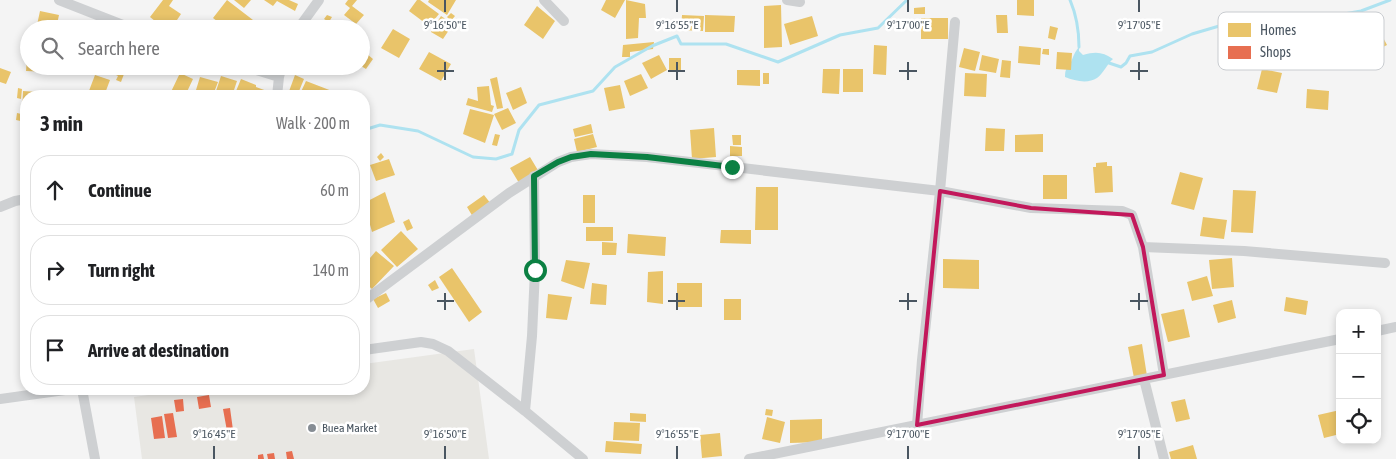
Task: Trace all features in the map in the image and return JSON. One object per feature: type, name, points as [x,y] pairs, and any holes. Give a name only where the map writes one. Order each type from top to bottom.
[{"type":"street","points":[[59,0],[111,20]]},
{"type":"street","points":[[305,20],[319,0]]},
{"type":"street","points":[[544,0],[564,21]]},
{"type":"street","points":[[787,0],[800,2]]},
{"type":"street","points":[[917,425],[955,22]]},
{"type":"street","points":[[273,75],[279,77],[278,90]]},
{"type":"street","points":[[370,297],[509,193],[558,162],[571,157],[591,154],[647,157],[940,191],[1031,208],[1122,211],[1132,215],[1143,247],[1164,375]]},
{"type":"street","points":[[525,411],[532,336],[535,270],[534,176]]},
{"type":"street","points":[[0,206],[20,201]]},
{"type":"street","points":[[1143,247],[1244,251],[1384,263]]},
{"type":"street","points":[[1381,330],[1396,327]]},
{"type":"street","points":[[749,459],[1336,340]]},
{"type":"street","points":[[370,349],[421,342],[433,344],[448,351],[583,459]]},
{"type":"street","points":[[1144,379],[1164,459]]},
{"type":"street","points":[[0,400],[33,395]]},
{"type":"street","points":[[83,395],[94,459]]},
{"type":"highlighted area","points":[[940,191],[1031,208],[1132,215],[1143,247],[1164,375],[917,425]]},
{"type":"shaded area","name":"Buea Market","points":[[474,349],[489,459],[142,459],[134,397],[148,395],[370,395],[370,363]]},
{"type":"water","points":[[1079,47],[1079,51],[1083,55],[1099,53],[1113,59],[1099,76],[1093,80],[1073,80],[1065,77],[1066,70]]},
{"type":"building: Homes","points":[[163,0],[173,0],[169,6],[181,14],[177,20],[154,20],[150,17]]},
{"type":"building: Homes","points":[[227,0],[253,20],[216,20],[213,18]]},
{"type":"building: Homes","points":[[234,0],[251,0],[244,8]]},
{"type":"building: Homes","points":[[264,0],[289,0],[298,4],[295,11],[277,1],[273,6]]},
{"type":"building: Homes","points":[[348,0],[357,0],[352,6],[364,15],[360,20],[351,20],[344,15],[350,8],[345,4]]},
{"type":"building: Homes","points":[[417,0],[420,0],[439,14],[429,26],[409,11]]},
{"type":"building: Homes","points":[[429,0],[456,0],[447,15],[428,2]]},
{"type":"building: Homes","points":[[606,0],[625,0],[615,18],[601,10]]},
{"type":"building: Homes","points":[[626,0],[645,4],[646,18],[639,18],[638,38],[626,39]]},
{"type":"building: Homes","points":[[1017,0],[1034,0],[1034,16],[1017,15]]},
{"type":"building: Homes","points":[[781,5],[782,47],[764,48],[764,6]]},
{"type":"building: Homes","points":[[537,6],[555,21],[543,39],[524,25]]},
{"type":"building: Homes","points":[[925,7],[925,14],[914,14],[914,8]]},
{"type":"building: Homes","points":[[40,11],[59,15],[58,20],[38,20]]},
{"type":"building: Homes","points":[[451,13],[455,16],[451,21],[447,17]]},
{"type":"building: Homes","points":[[327,15],[332,17],[330,20],[324,19]]},
{"type":"building: Homes","points":[[682,15],[704,16],[703,31],[681,30]]},
{"type":"building: Homes","points":[[705,15],[735,16],[734,32],[705,32]]},
{"type":"building: Homes","points":[[996,15],[1007,15],[1008,33],[997,33]]},
{"type":"building: Homes","points":[[441,16],[453,24],[443,39],[431,32]]},
{"type":"building: Homes","points":[[812,16],[818,36],[790,45],[784,24]]},
{"type":"building: Homes","points":[[921,18],[948,18],[948,39],[921,39]]},
{"type":"building: Homes","points":[[1050,26],[1058,28],[1055,40],[1048,38]]},
{"type":"building: Homes","points":[[393,29],[410,39],[399,58],[381,48]]},
{"type":"building: Homes","points":[[654,42],[653,49],[630,52],[630,57],[622,57],[623,45]]},
{"type":"building: Homes","points":[[874,45],[887,46],[886,75],[873,74]]},
{"type":"building: Homes","points":[[1019,46],[1041,48],[1040,65],[1018,63]]},
{"type":"building: Homes","points":[[964,48],[980,52],[975,71],[959,67]]},
{"type":"building: Homes","points":[[1043,49],[1049,49],[1049,55],[1042,54]]},
{"type":"building: Homes","points":[[429,52],[451,64],[441,81],[419,69]]},
{"type":"building: Homes","points":[[1057,52],[1072,53],[1071,70],[1056,69]]},
{"type":"building: Homes","points":[[659,55],[667,70],[651,79],[642,63]]},
{"type":"building: Homes","points":[[982,55],[999,59],[996,73],[979,70]]},
{"type":"building: Homes","points":[[669,58],[681,58],[681,70],[669,70]]},
{"type":"building: Homes","points":[[1002,60],[1011,61],[1010,78],[1000,77]]},
{"type":"building: Homes","points":[[0,68],[11,72],[6,84],[0,82]]},
{"type":"building: Homes","points":[[823,69],[840,69],[839,94],[822,93]]},
{"type":"building: Homes","points":[[843,69],[863,69],[863,92],[843,92]]},
{"type":"building: Homes","points":[[737,70],[760,70],[760,86],[737,85]]},
{"type":"building: Homes","points":[[1262,70],[1282,73],[1277,93],[1257,89]]},
{"type":"building: Homes","points":[[763,73],[769,73],[769,84],[763,84]]},
{"type":"building: Homes","points":[[965,73],[987,74],[986,97],[964,96]]},
{"type":"building: Homes","points":[[641,74],[648,88],[630,96],[624,81]]},
{"type":"building: Homes","points":[[95,75],[110,80],[106,90],[89,90]]},
{"type":"building: Homes","points":[[116,75],[124,75],[121,82],[116,80],[118,76]]},
{"type":"building: Homes","points":[[179,75],[193,79],[188,90],[172,90]]},
{"type":"building: Homes","points":[[295,75],[304,79],[299,90],[289,90]]},
{"type":"building: Homes","points":[[221,76],[237,81],[234,90],[216,90]]},
{"type":"building: Homes","points":[[200,77],[218,82],[215,90],[196,90]]},
{"type":"building: Homes","points":[[497,77],[503,108],[497,109],[490,79]]},
{"type":"building: Homes","points":[[241,79],[264,90],[236,90]]},
{"type":"building: Homes","points":[[306,81],[329,90],[302,90]]},
{"type":"building: Homes","points":[[620,85],[625,108],[609,111],[604,88]]},
{"type":"building: Homes","points":[[489,86],[491,105],[494,106],[492,112],[466,105],[468,98],[478,101],[477,87]]},
{"type":"building: Homes","points":[[521,87],[527,103],[513,110],[506,93]]},
{"type":"building: Homes","points":[[18,88],[22,89],[20,90],[20,99],[17,98]]},
{"type":"building: Homes","points":[[1307,89],[1329,91],[1328,110],[1306,108]]},
{"type":"building: Homes","points":[[508,108],[516,123],[502,130],[494,114]]},
{"type":"building: Homes","points":[[470,109],[494,115],[485,143],[463,134]]},
{"type":"building: Homes","points":[[17,113],[20,114],[20,121],[16,120]]},
{"type":"building: Homes","points":[[591,124],[593,133],[575,137],[573,129]]},
{"type":"building: Homes","points":[[714,128],[716,157],[692,159],[690,130]]},
{"type":"building: Homes","points":[[986,128],[1005,129],[1004,151],[985,151]]},
{"type":"building: Homes","points":[[495,134],[500,135],[497,146],[492,145]]},
{"type":"building: Homes","points":[[593,134],[597,147],[577,152],[574,139]]},
{"type":"building: Homes","points":[[1043,134],[1043,152],[1015,152],[1015,135]]},
{"type":"building: Homes","points":[[732,135],[741,135],[741,145],[733,145]]},
{"type":"building: Homes","points":[[730,146],[742,147],[742,156],[730,156]]},
{"type":"building: Homes","points":[[381,153],[384,157],[380,161],[377,157]]},
{"type":"building: Homes","points":[[530,157],[539,172],[519,183],[510,168]]},
{"type":"building: Homes","points":[[389,159],[395,175],[376,181],[370,165]]},
{"type":"building: Homes","points":[[1107,162],[1107,166],[1112,166],[1113,192],[1095,193],[1093,167],[1096,167],[1096,163]]},
{"type":"building: Homes","points":[[1180,172],[1203,178],[1194,210],[1171,204]]},
{"type":"building: Homes","points":[[1043,175],[1067,175],[1067,199],[1043,199]]},
{"type":"building: Homes","points":[[756,187],[778,187],[778,230],[755,230]]},
{"type":"building: Homes","points":[[1233,190],[1256,191],[1253,233],[1231,232]]},
{"type":"building: Homes","points":[[385,192],[395,222],[372,232],[370,225],[370,200]]},
{"type":"building: Homes","points":[[484,195],[491,204],[473,217],[467,207]]},
{"type":"building: Homes","points":[[583,195],[595,195],[595,223],[583,223]]},
{"type":"building: Homes","points":[[1203,217],[1227,220],[1224,239],[1200,236]]},
{"type":"building: Homes","points":[[409,219],[413,228],[407,231],[403,222]]},
{"type":"building: Homes","points":[[586,227],[613,227],[613,241],[586,241]]},
{"type":"building: Homes","points":[[721,230],[751,230],[751,244],[720,243]]},
{"type":"building: Homes","points":[[401,231],[418,249],[397,267],[381,250]]},
{"type":"building: Homes","points":[[628,234],[666,237],[665,256],[627,253]]},
{"type":"building: Homes","points":[[602,242],[617,243],[616,255],[602,255]]},
{"type":"building: Homes","points":[[376,251],[394,266],[372,289],[370,287],[370,258]]},
{"type":"building: Homes","points":[[1232,258],[1234,287],[1212,289],[1209,260]]},
{"type":"building: Homes","points":[[943,259],[979,260],[979,289],[943,288]]},
{"type":"building: Homes","points":[[566,260],[590,263],[584,289],[561,281]]},
{"type":"building: Homes","points":[[452,268],[482,312],[469,322],[439,277]]},
{"type":"building: Homes","points":[[663,271],[663,304],[647,302],[648,272]]},
{"type":"building: Homes","points":[[1207,276],[1213,296],[1192,301],[1187,282]]},
{"type":"building: Homes","points":[[435,280],[439,288],[432,291],[428,285]]},
{"type":"building: Homes","points":[[592,283],[607,285],[606,305],[590,304]]},
{"type":"building: Homes","points":[[677,283],[702,283],[702,307],[677,307]]},
{"type":"building: Homes","points":[[386,293],[390,301],[378,308],[373,299]]},
{"type":"building: Homes","points":[[548,294],[572,297],[567,320],[546,318]]},
{"type":"building: Homes","points":[[1286,297],[1308,301],[1306,315],[1284,311]]},
{"type":"building: Homes","points":[[724,299],[741,299],[741,320],[724,320]]},
{"type":"building: Homes","points":[[1232,300],[1236,318],[1218,323],[1213,305]]},
{"type":"building: Homes","points":[[1184,309],[1190,337],[1168,342],[1161,314]]},
{"type":"building: Homes","points":[[1142,344],[1147,376],[1134,378],[1128,347]]},
{"type":"building: Homes","points":[[1185,399],[1190,419],[1176,422],[1171,402]]},
{"type":"building: Homes","points":[[766,409],[773,410],[772,416],[765,415]]},
{"type":"building: Homes","points":[[1336,411],[1336,435],[1324,438],[1318,415]]},
{"type":"building: Homes","points":[[630,413],[646,414],[646,422],[630,421]]},
{"type":"building: Homes","points":[[767,417],[785,422],[780,443],[762,439]]},
{"type":"building: Homes","points":[[822,419],[822,442],[790,443],[790,420]]},
{"type":"building: Homes","points":[[614,422],[640,423],[639,441],[613,440]]},
{"type":"building: Homes","points":[[720,433],[722,456],[702,458],[700,435]]},
{"type":"building: Homes","points":[[606,441],[642,444],[641,454],[605,452]]},
{"type":"building: Homes","points":[[1193,445],[1197,459],[1171,459],[1169,452]]},
{"type":"building: Shops","points":[[209,395],[211,407],[199,409],[197,397]]},
{"type":"building: Shops","points":[[183,399],[184,411],[176,412],[174,400]]},
{"type":"building: Shops","points":[[230,408],[233,430],[227,431],[223,409]]},
{"type":"building: Shops","points":[[173,413],[177,437],[168,438],[164,414]]},
{"type":"building: Shops","points":[[162,416],[165,438],[154,439],[151,418]]},
{"type":"building: Shops","points":[[292,451],[294,459],[287,459],[286,452]]},
{"type":"building: Shops","points":[[274,453],[275,459],[268,459],[267,454]]},
{"type":"building: Shops","points":[[263,454],[264,459],[258,459],[258,455]]},
{"type":"waterway","points":[[370,128],[380,125],[418,131],[473,157],[496,159],[512,154],[519,130],[539,105],[593,91],[615,67],[652,46],[677,36],[681,44],[726,44],[778,62],[840,35],[878,28],[907,0]]},
{"type":"waterway","points":[[1070,0],[1077,23],[1079,47]]},
{"type":"waterway","points":[[1355,12],[1390,0]]},
{"type":"waterway","points":[[1109,63],[1121,67],[1130,56],[1152,52],[1192,34],[1218,26]]},
{"type":"place","name":"Buea Market","points":[[312,428]]},
{"type":"route","points":[[535,270],[534,176],[558,162],[571,157],[591,154],[647,157],[732,167]]}]
